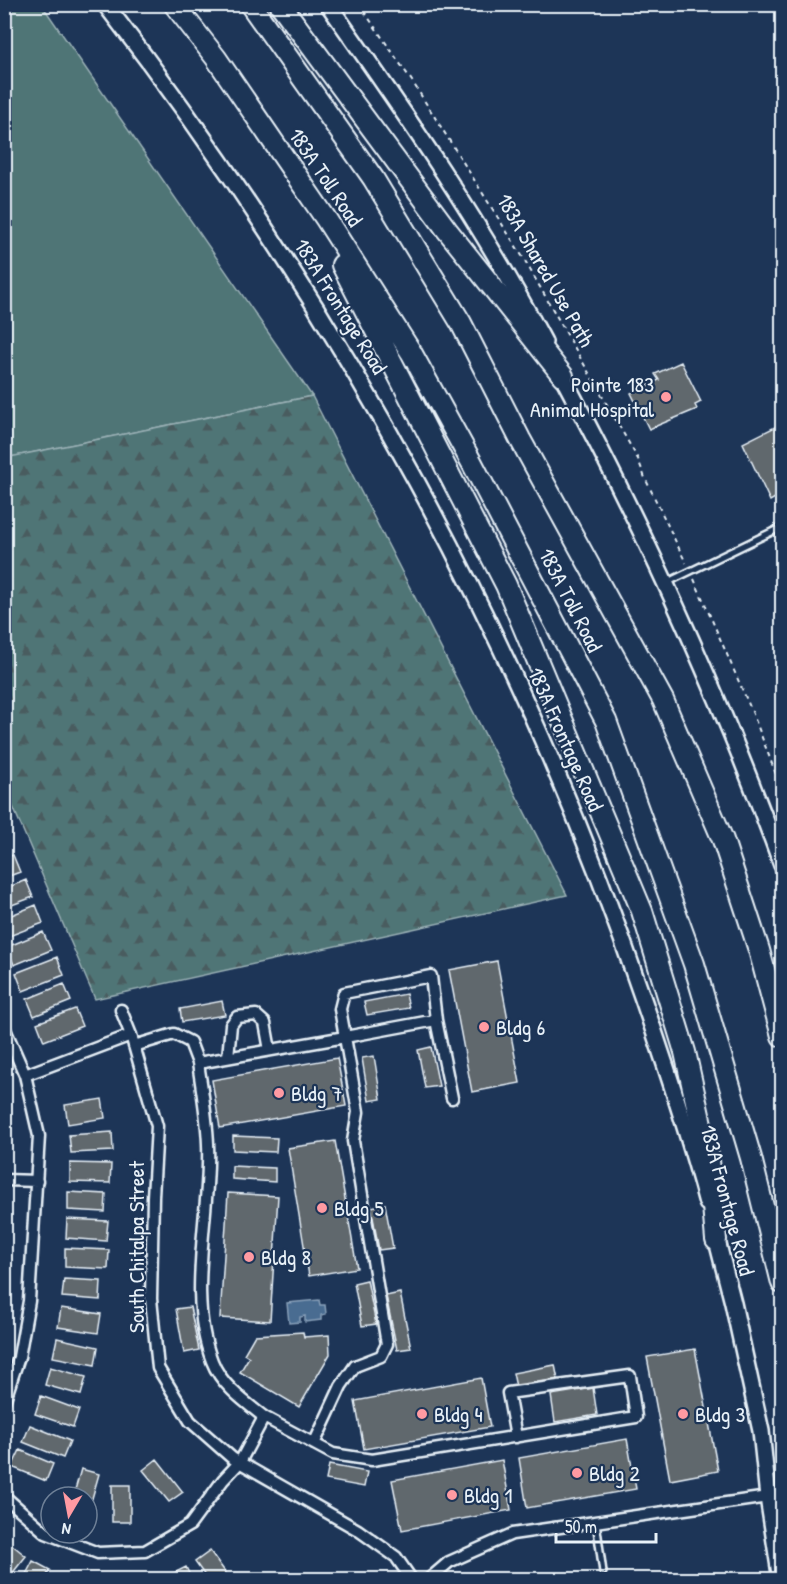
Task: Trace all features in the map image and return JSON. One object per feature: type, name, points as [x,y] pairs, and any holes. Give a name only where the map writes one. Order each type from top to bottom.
[{"type":"highway","name":"183A Toll Road","points":[[174,4],[216,58],[290,166],[411,352],[472,463],[606,721],[694,964],[751,1158],[783,1283]]},
{"type":"highway","name":"183A Toll Road","points":[[250,4],[373,178],[461,323],[520,439],[663,700],[723,840],[759,950],[783,1036]]},
{"type":"highway","points":[[280,4],[447,230],[563,376]]},
{"type":"highway","points":[[290,166],[506,585],[642,911],[685,1053],[709,1160],[716,1240]]},
{"type":"main road","name":"183A Frontage Road","points":[[105,4],[185,110],[251,205],[320,314],[382,419],[477,596],[584,836],[627,950],[668,1070],[716,1240],[761,1431],[768,1497],[781,1580]]},
{"type":"main road","points":[[328,4],[377,74],[486,242],[563,376],[602,450],[666,583],[747,767],[779,846],[783,865]]},
{"type":"street","points":[[314,1444],[341,1386],[355,1366],[381,1356],[387,1344],[353,1140],[358,1112],[340,1009],[344,993],[431,976],[436,1020],[452,1098]]},
{"type":"street","name":"South Chitalpa Street","points":[[120,1010],[131,1035],[157,1126],[151,1299],[158,1368],[190,1421],[232,1458],[358,1530],[396,1557],[412,1580]]},
{"type":"street","points":[[228,1057],[231,1025],[237,1017],[256,1015],[265,1023],[270,1050]]},
{"type":"street","points":[[198,1063],[436,1020]]},
{"type":"street","points":[[4,1027],[25,1075],[39,1136],[28,1301],[19,1357],[4,1402]]},
{"type":"street","points":[[134,1046],[174,1034],[190,1042],[198,1063],[208,1145],[201,1265],[201,1319],[212,1363],[234,1394],[264,1417],[333,1454],[372,1460],[636,1418],[630,1376],[508,1393],[516,1437]]},
{"type":"street","points":[[25,1075],[131,1035]]},
{"type":"street","points":[[4,1180],[37,1181]]},
{"type":"street","points":[[4,1496],[46,1533],[98,1553],[145,1551],[190,1525],[223,1480],[240,1462],[264,1417]]},
{"type":"street","points":[[428,1580],[449,1562],[512,1534],[768,1497]]},
{"type":"lane","points":[[666,583],[783,527]]},
{"type":"lane","points":[[596,1522],[603,1572]]},
{"type":"path","name":"183A Shared Use Path","points":[[359,4],[412,81],[524,259],[638,459],[686,564]]},
{"type":"path","points":[[696,584],[753,714],[783,790]]},
{"type":"green space","points":[[5,5],[42,5],[312,396],[5,458]]},
{"type":"green space","points":[[312,396],[567,895],[95,999],[5,788],[5,458]]},
{"type":"water","points":[[319,1300],[320,1305],[325,1305],[326,1314],[321,1315],[321,1320],[305,1322],[305,1316],[300,1317],[300,1322],[289,1323],[287,1303]]},
{"type":"building","name":"Pointe 183 Animal Hospital","points":[[681,362],[701,402],[695,405],[697,409],[649,429],[631,393],[659,380],[655,374]]},
{"type":"building","points":[[777,426],[782,438],[782,494],[770,501],[743,443]]},
{"type":"building","points":[[13,855],[20,872],[4,878],[4,858]]},
{"type":"building","points":[[26,880],[33,897],[4,908],[4,889]]},
{"type":"building","points":[[36,905],[43,923],[4,938],[4,918]]},
{"type":"building","points":[[43,932],[51,950],[14,965],[7,947]]},
{"type":"building","points":[[57,957],[64,975],[23,991],[16,973]]},
{"type":"building","name":"Bldg 6","points":[[497,961],[520,1083],[472,1092],[449,970]]},
{"type":"building","points":[[64,984],[71,1001],[34,1016],[27,999]]},
{"type":"building","points":[[406,994],[409,1008],[367,1015],[364,1002]]},
{"type":"building","points":[[222,1001],[225,1015],[182,1022],[180,1009]]},
{"type":"building","points":[[75,1009],[82,1026],[44,1041],[37,1023]]},
{"type":"building","points":[[431,1047],[439,1086],[425,1088],[418,1050]]},
{"type":"building","points":[[374,1056],[381,1099],[369,1101],[362,1058]]},
{"type":"building","name":"Bldg 7","points":[[337,1058],[346,1106],[220,1128],[212,1080]]},
{"type":"building","points":[[102,1099],[105,1118],[68,1124],[65,1105]]},
{"type":"building","points":[[112,1132],[113,1151],[71,1153],[69,1135]]},
{"type":"building","points":[[233,1136],[277,1138],[276,1152],[233,1150]]},
{"type":"building","name":"Bldg 5","points":[[335,1141],[357,1268],[309,1276],[288,1148]]},
{"type":"building","points":[[70,1163],[111,1164],[110,1183],[70,1182]]},
{"type":"building","points":[[232,1166],[275,1168],[275,1182],[232,1179]]},
{"type":"building","points":[[68,1192],[106,1194],[105,1212],[68,1210]]},
{"type":"building","name":"Bldg 8","points":[[228,1193],[278,1196],[270,1321],[220,1318]]},
{"type":"building","points":[[385,1204],[393,1248],[379,1250],[371,1207]]},
{"type":"building","points":[[67,1219],[108,1221],[106,1241],[66,1238]]},
{"type":"building","points":[[65,1248],[109,1250],[108,1269],[65,1267]]},
{"type":"building","points":[[64,1279],[101,1281],[100,1300],[62,1297]]},
{"type":"building","points":[[367,1280],[376,1324],[362,1326],[354,1283]]},
{"type":"building","points":[[400,1293],[411,1348],[397,1350],[386,1296]]},
{"type":"building","points":[[190,1307],[199,1350],[184,1353],[176,1309]]},
{"type":"building","points":[[61,1308],[101,1314],[98,1333],[58,1327]]},
{"type":"building","points":[[303,1332],[304,1337],[329,1335],[330,1354],[299,1407],[240,1372],[249,1357],[244,1354],[255,1335]]},
{"type":"building","points":[[57,1338],[98,1347],[95,1365],[53,1357]]},
{"type":"building","name":"Bldg 3","points":[[695,1349],[718,1471],[670,1480],[647,1357]]},
{"type":"building","points":[[555,1365],[558,1380],[516,1387],[513,1373]]},
{"type":"building","points":[[50,1367],[86,1377],[81,1395],[45,1385]]},
{"type":"building","name":"Bldg 4","points":[[481,1378],[490,1427],[364,1449],[355,1401]]},
{"type":"building","points":[[593,1388],[597,1415],[555,1422],[551,1395]]},
{"type":"building","points":[[41,1396],[79,1410],[73,1427],[35,1414]]},
{"type":"building","points":[[30,1425],[70,1441],[63,1458],[23,1442]]},
{"type":"building","name":"Bldg 2","points":[[627,1439],[636,1489],[527,1508],[519,1458]]},
{"type":"building","points":[[20,1450],[53,1464],[46,1481],[12,1467]]},
{"type":"building","points":[[157,1459],[183,1492],[169,1502],[143,1470]]},
{"type":"building","name":"Bldg 1","points":[[502,1460],[511,1510],[402,1530],[392,1480]]},
{"type":"building","points":[[329,1465],[367,1472],[364,1487],[326,1480]]},
{"type":"building","points":[[81,1469],[99,1474],[96,1485],[76,1485]]},
{"type":"building","points":[[112,1485],[130,1485],[130,1522],[112,1522]]},
{"type":"building","points":[[11,1544],[26,1556],[7,1580],[4,1580],[4,1552]]},
{"type":"building","points":[[210,1551],[231,1580],[208,1580],[195,1562]]},
{"type":"building","points":[[33,1561],[50,1570],[44,1580],[23,1580]]},
{"type":"building","points":[[186,1567],[192,1580],[172,1580],[170,1575]]},
{"type":"place","name":"Pointe 183 Animal Hospital","points":[[666,397]]},
{"type":"place","name":"Bldg 6","points":[[484,1027]]},
{"type":"place","name":"Bldg 7","points":[[279,1093]]},
{"type":"place","name":"Bldg 5","points":[[322,1208]]},
{"type":"place","name":"Bldg 8","points":[[249,1257]]},
{"type":"place","name":"Bldg 4","points":[[422,1414]]},
{"type":"place","name":"Bldg 3","points":[[683,1414]]},
{"type":"place","name":"Bldg 2","points":[[577,1473]]},
{"type":"place","name":"Bldg 1","points":[[452,1495]]}]
